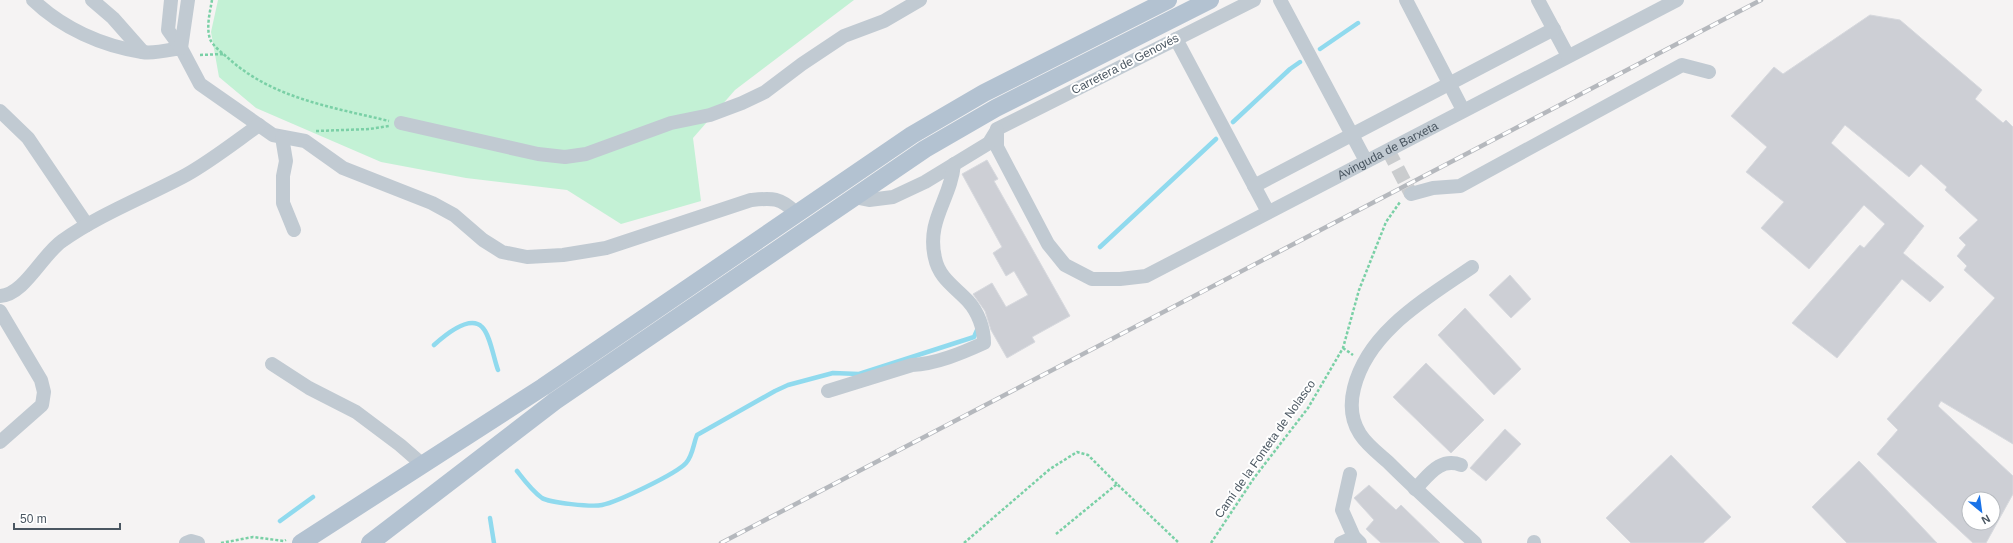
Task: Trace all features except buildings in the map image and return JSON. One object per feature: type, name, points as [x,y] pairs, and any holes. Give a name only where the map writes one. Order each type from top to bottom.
[{"type":"main road","points":[[295,540],[423,465],[543,387],[912,135],[984,93],[1168,0]]},
{"type":"main road","points":[[370,543],[555,401],[925,149],[996,108],[1210,0]]},
{"type":"street","points":[[33,0],[66,26],[104,43],[143,52],[184,52]]},
{"type":"street","points":[[92,0],[113,18],[143,52]]},
{"type":"street","points":[[170,0],[168,30],[184,52],[200,84],[273,134],[305,141],[343,168],[432,203],[454,215],[483,240],[502,252],[527,257],[563,255],[606,248],[751,200],[773,198],[788,205],[796,213]]},
{"type":"street","points":[[184,52],[188,0]]},
{"type":"street","points":[[401,123],[538,154],[565,157],[586,154],[670,123],[710,114],[742,103],[765,92],[802,64],[844,36],[884,21],[920,0]]},
{"type":"street","name":"Carretera de Genovés","points":[[854,197],[869,200],[893,197],[925,182],[989,143],[997,129],[1254,0]]},
{"type":"street","points":[[1280,0],[1366,161]]},
{"type":"street","points":[[1406,0],[1463,110]]},
{"type":"street","points":[[1538,0],[1568,56]]},
{"type":"street","name":"Avinguda de Barxeta","points":[[997,129],[997,147],[1048,244],[1065,265],[1092,279],[1120,279],[1146,276],[1677,0]]},
{"type":"street","points":[[1254,186],[1554,29]]},
{"type":"street","points":[[1176,39],[1268,212]]},
{"type":"street","points":[[1411,194],[1433,188],[1460,186],[1682,65],[1709,72]]},
{"type":"street","points":[[996,108],[997,129]]},
{"type":"street","points":[[0,111],[28,138],[87,225]]},
{"type":"street","points":[[0,296],[7,296],[15,292],[49,251],[76,231],[187,175],[259,125]]},
{"type":"street","points":[[282,137],[286,161],[283,176],[284,203],[294,230]]},
{"type":"street","points":[[828,391],[912,365],[931,362],[967,351],[984,343],[984,329],[968,302],[940,273],[935,258],[935,222],[953,181],[954,164]]},
{"type":"street","points":[[1472,267],[1416,307],[1383,336],[1372,348],[1356,381],[1351,412],[1361,435],[1415,489],[1474,543]]},
{"type":"street","points":[[0,311],[41,380],[44,392],[42,404],[0,442]]},
{"type":"street","points":[[272,364],[309,388],[356,412],[400,445],[423,465]]},
{"type":"street","points":[[1415,489],[1444,462],[1452,461],[1461,465]]},
{"type":"street","points":[[1350,474],[1342,510],[1352,541]]},
{"type":"street","points":[[186,543],[191,541],[198,543]]},
{"type":"path","points":[[212,0],[208,20],[210,40],[242,71],[282,93],[315,103],[401,123]]},
{"type":"path","points":[[184,52],[224,54]]},
{"type":"path","points":[[309,131],[370,129],[401,123]]},
{"type":"path","name":"Camí de la Fonteta de Nolasco","points":[[1211,543],[1254,478],[1308,408],[1344,348],[1359,290],[1386,222],[1399,203],[1411,194]]},
{"type":"path","points":[[964,543],[1050,469],[1077,452],[1088,455],[1180,543]]},
{"type":"path","points":[[1056,534],[1117,484]]},
{"type":"path","points":[[221,543],[253,537],[284,541],[295,540]]},
{"type":"green space","points":[[218,0],[854,0],[735,90],[693,138],[701,201],[621,224],[567,190],[466,178],[381,162],[256,108],[219,77],[211,32]]},
{"type":"waterway","points":[[1320,49],[1358,23]]},
{"type":"waterway","points":[[1233,122],[1290,69],[1300,62]]},
{"type":"waterway","points":[[1100,247],[1216,139]]},
{"type":"waterway","points":[[434,345],[457,328],[470,323],[477,324],[485,330],[492,347],[498,370]]},
{"type":"waterway","points":[[517,471],[528,485],[546,500],[590,505],[610,503],[646,487],[680,468],[690,457],[697,435],[775,391],[788,385],[833,373],[859,374],[974,337],[978,328]]},
{"type":"waterway","points":[[280,521],[313,497]]},
{"type":"waterway","points":[[490,518],[494,543]]},
{"type":"tunnel","points":[[1388,150],[1411,194]]},
{"type":"railway","points":[[721,543],[1761,0]]}]
